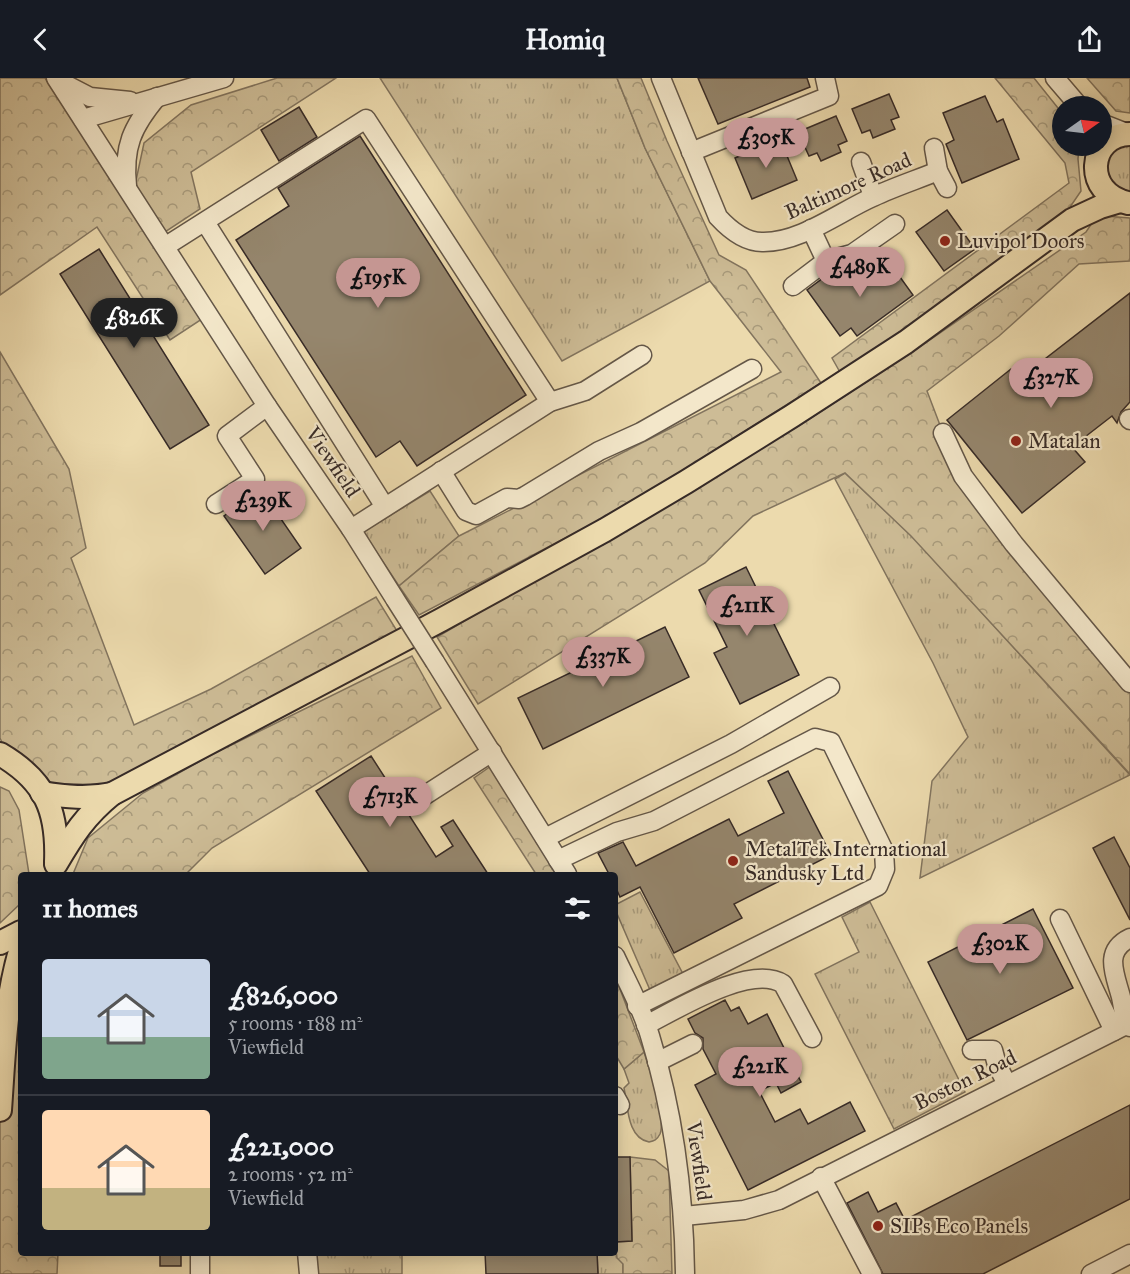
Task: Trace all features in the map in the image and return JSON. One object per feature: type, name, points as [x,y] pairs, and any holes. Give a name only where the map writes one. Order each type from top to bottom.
[{"type":"main road","points":[[1072,220],[1091,190],[1097,157],[1104,146],[1113,138],[1130,134]]},
{"type":"main road","points":[[1097,157],[1101,187],[1109,196],[1127,202]]},
{"type":"main road","points":[[55,869],[77,829],[92,810],[112,794],[441,620],[605,530],[792,416],[897,348],[1072,220],[1100,207],[1127,202]]},
{"type":"main road","points":[[0,738],[8,759],[28,774],[52,811],[55,826],[55,869]]},
{"type":"main road","points":[[42,793],[78,798],[95,798],[112,794]]},
{"type":"main road","points":[[0,943],[18,934]]},
{"type":"main road","points":[[0,1110],[6,1025],[14,969],[18,957]]},
{"type":"street","points":[[83,119],[224,78]]},
{"type":"street","name":"Baltimore Road","points":[[661,78],[718,217],[728,228],[742,237],[760,242],[781,240],[811,229],[873,196],[938,171]]},
{"type":"street","points":[[691,152],[827,87],[833,92],[840,78]]},
{"type":"street","points":[[1055,78],[1070,96]]},
{"type":"street","points":[[57,79],[90,96],[122,101],[150,99]]},
{"type":"street","name":"Viewfield","points":[[57,79],[267,406],[351,529],[563,867]]},
{"type":"street","points":[[128,190],[126,161],[129,140],[150,99]]},
{"type":"street","points":[[166,246],[366,119],[550,402]]},
{"type":"street","points":[[1112,127],[1130,134]]},
{"type":"street","points":[[934,148],[938,171],[947,188]]},
{"type":"street","points":[[861,162],[873,196]]},
{"type":"street","points":[[205,222],[385,507]]},
{"type":"street","points":[[793,286],[826,261],[852,254],[895,224]]},
{"type":"street","points":[[811,229],[826,261]]},
{"type":"street","points":[[351,529],[550,402],[585,391],[642,355]]},
{"type":"street","points":[[441,471],[466,511],[476,515],[507,498],[521,498],[606,448],[642,432],[752,369]]},
{"type":"street","points":[[216,504],[255,478],[227,436],[267,406]]},
{"type":"street","points":[[943,433],[963,476],[1014,544],[1130,683]]},
{"type":"street","points":[[546,838],[731,744],[830,687]]},
{"type":"street","points":[[563,867],[617,832],[654,821],[815,738],[831,742],[884,851],[885,869],[878,886],[638,1006]]},
{"type":"street","points":[[416,801],[492,752]]},
{"type":"street","points":[[1060,919],[1123,1028]]},
{"type":"street","points":[[1123,1028],[1120,995],[1113,975],[1114,956],[1119,943],[1130,938]]},
{"type":"street","name":"Viewfield","points":[[618,963],[646,1025],[675,1135],[684,1216],[685,1274]]},
{"type":"street","points":[[646,1025],[725,985],[765,979],[777,980],[783,984],[812,1038]]},
{"type":"street","name":"Boston Road","points":[[684,1216],[744,1210],[779,1200],[1123,1028]]},
{"type":"street","points":[[657,1062],[693,1044]]},
{"type":"street","points":[[972,1050],[993,1050],[997,1065],[1007,1084]]},
{"type":"street","points":[[821,1177],[872,1274]]},
{"type":"street","points":[[1091,1274],[1130,1254]]},
{"type":"street","points":[[200,1256],[200,1274]]},
{"type":"street","points":[[307,1256],[309,1274]]},
{"type":"green space","points":[[0,78],[45,78],[202,319],[170,340],[97,227],[0,295]]},
{"type":"green space","points":[[277,78],[336,78],[191,172],[200,209],[165,232],[135,185],[144,143],[191,105]]},
{"type":"green space","points":[[380,78],[617,78],[645,148],[710,281],[562,361]]},
{"type":"green space","points":[[617,78],[641,78],[719,255],[746,270],[821,383],[628,505],[419,615],[399,586],[459,536],[781,372],[710,281],[645,148]]},
{"type":"green space","points":[[995,78],[1034,78],[1052,100],[1052,147]]},
{"type":"green space","points":[[1087,78],[1130,78],[1130,113],[1116,111],[1112,106],[1112,96],[1103,96]]},
{"type":"green space","points":[[1130,143],[1130,196],[1109,186],[1105,165],[1109,156],[1112,156],[1112,150]]},
{"type":"green space","points":[[1059,156],[1078,156],[1081,191],[1066,213],[841,374],[832,358],[1069,183],[1065,163]]},
{"type":"green space","points":[[1105,216],[1130,218],[1130,261],[1079,264],[999,336],[927,391],[963,476],[1130,682],[1130,774],[911,536],[845,473],[753,516],[705,563],[478,704],[437,637],[800,425],[911,353],[1086,232],[1092,223]]},
{"type":"green space","points":[[0,352],[69,469],[86,548],[71,558],[134,725],[211,689],[376,597],[397,631],[112,794],[61,796],[5,749],[0,738]]},
{"type":"green space","points":[[845,473],[911,535],[1130,775],[920,878],[932,781],[968,737],[933,663],[835,479]]},
{"type":"green space","points":[[430,491],[459,536],[399,586],[363,532]]},
{"type":"green space","points":[[412,656],[441,708],[212,848],[188,872],[74,872],[88,838],[143,793],[211,755]]},
{"type":"green space","points":[[491,766],[558,872],[535,872],[474,778]]},
{"type":"green space","points":[[0,787],[9,791],[19,810],[29,872],[18,872],[18,906],[0,923]]},
{"type":"green space","points":[[640,892],[683,974],[650,990],[618,916],[618,903]]},
{"type":"green space","points":[[870,902],[965,1092],[894,1129],[815,974],[859,952],[842,917]]},
{"type":"green space","points":[[18,981],[18,1256],[58,1256],[57,1274],[0,1274],[0,1110]]},
{"type":"green space","points":[[618,984],[644,1052],[624,1069],[618,1059]]},
{"type":"green space","points":[[644,1052],[661,1118],[658,1138],[649,1142],[642,1139],[632,1128],[624,1088],[629,1083],[624,1069]]},
{"type":"green space","points":[[630,1157],[655,1160],[669,1171],[672,1274],[623,1274],[623,1264],[617,1258],[618,1242],[632,1241]]},
{"type":"green space","points":[[618,1250],[623,1264],[623,1274],[598,1274],[597,1256],[618,1256]]},
{"type":"green space","points":[[313,1256],[402,1256],[402,1274],[314,1274]]},
{"type":"building","points":[[698,78],[807,78],[810,87],[718,124]]},
{"type":"building","points":[[889,94],[899,117],[891,120],[895,129],[873,138],[870,130],[862,133],[852,109]]},
{"type":"building","points":[[985,96],[997,122],[1003,119],[1019,159],[962,183],[946,144],[954,140],[943,113]]},
{"type":"building","points":[[299,107],[317,137],[279,161],[261,130]]},
{"type":"building","points":[[836,116],[847,141],[838,145],[841,152],[821,161],[817,153],[809,156],[798,132]]},
{"type":"building","points":[[360,136],[526,395],[417,466],[400,441],[376,457],[236,240],[289,206],[278,188]]},
{"type":"building","points":[[780,139],[797,180],[752,199],[735,158]]},
{"type":"building","name":"Luvipol Doors","points":[[947,210],[975,249],[944,271],[916,232]]},
{"type":"building","points":[[99,249],[209,425],[170,449],[60,274]]},
{"type":"building","points":[[887,259],[913,295],[857,336],[851,328],[840,336],[807,290],[834,270],[841,269],[852,285]]},
{"type":"building","points":[[1130,293],[1130,402],[1121,412],[1117,423],[1112,416],[1072,447],[1085,462],[1022,513],[947,420],[1011,369],[1019,379]]},
{"type":"building","points":[[261,490],[301,548],[265,574],[224,516]]},
{"type":"building","points":[[746,567],[799,675],[740,704],[714,653],[727,647],[699,590]]},
{"type":"building","points":[[665,627],[689,677],[543,749],[518,698]]},
{"type":"building","points":[[371,756],[436,857],[453,846],[441,827],[453,820],[487,872],[369,872],[316,791]]},
{"type":"building","name":"MetalTek International Sandusky Ltd","points":[[788,771],[831,855],[734,904],[742,918],[674,953],[640,887],[620,897],[618,872],[608,872],[598,853],[623,842],[636,866],[729,819],[738,836],[784,813],[768,781]]},
{"type":"building","points":[[1114,837],[1130,868],[1130,920],[1093,848]]},
{"type":"building","points":[[1033,909],[1073,988],[967,1040],[928,962]]},
{"type":"building","points":[[725,1000],[731,1011],[739,1007],[748,1024],[767,1014],[801,1082],[781,1093],[776,1083],[759,1091],[775,1122],[800,1109],[808,1124],[850,1102],[865,1131],[748,1190],[695,1085],[716,1074],[703,1049],[703,1038],[695,1033],[688,1019]]},
{"type":"building","points":[[1130,1105],[1130,1199],[983,1274],[883,1274],[847,1203],[868,1192],[878,1212],[896,1203],[905,1220]]},
{"type":"building","points":[[618,1157],[630,1157],[632,1241],[618,1242]]},
{"type":"building","points":[[160,1256],[181,1256],[181,1266],[160,1266]]},
{"type":"building","points":[[485,1256],[597,1256],[598,1274],[486,1274]]},
{"type":"place","name":"Luvipol Doors","points":[[945,241]]},
{"type":"place","name":"Matalan","points":[[1016,441]]},
{"type":"place","name":"MetalTek International Sandusky Ltd","points":[[733,861]]},
{"type":"place","name":"SIPs Eco Panels","points":[[878,1226]]}]
